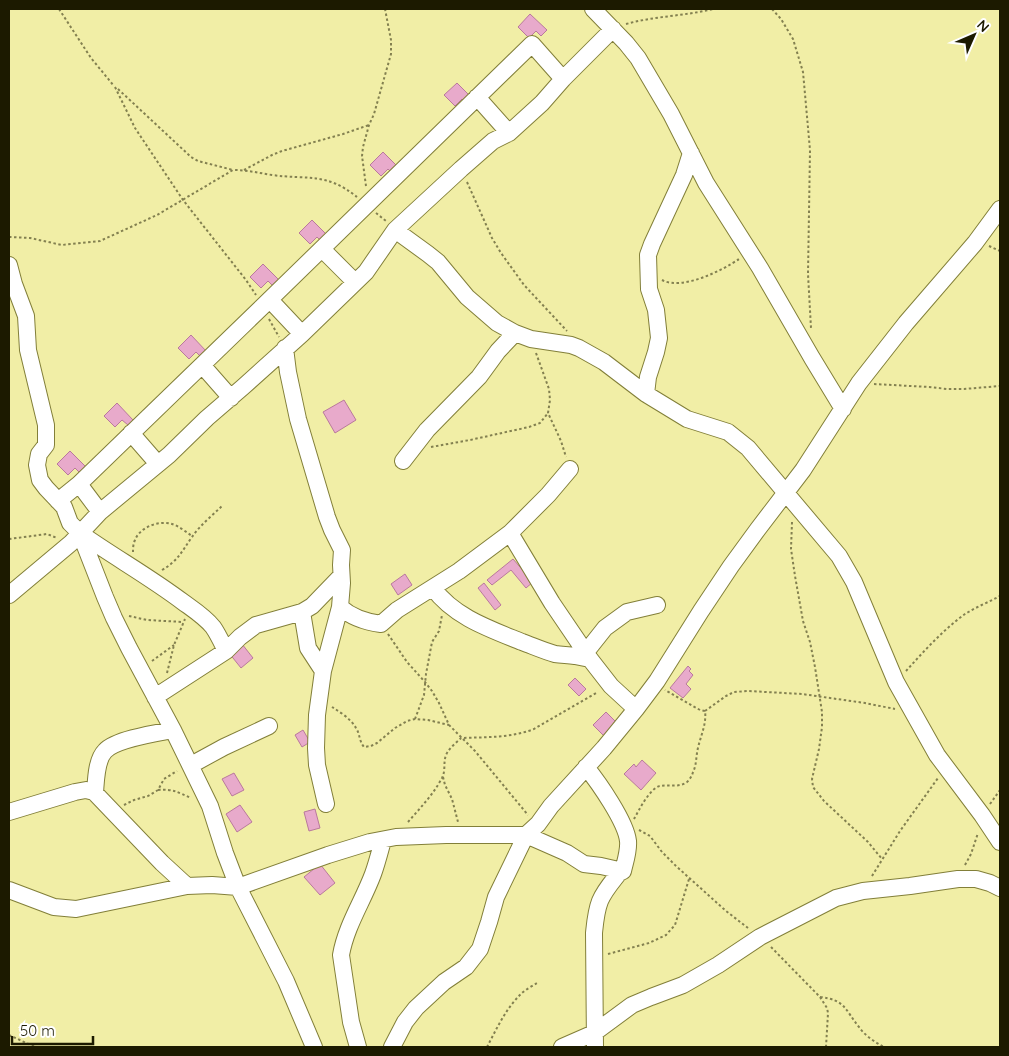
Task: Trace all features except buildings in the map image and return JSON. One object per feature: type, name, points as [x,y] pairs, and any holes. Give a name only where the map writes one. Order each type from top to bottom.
[{"type":"street","points":[[593,9],[626,42],[638,58],[706,183],[772,288],[843,409]]},
{"type":"street","points":[[9,595],[76,538],[100,512],[158,464],[302,334],[355,282],[370,265],[395,230],[493,141],[509,133],[542,103],[562,79],[612,29]]},
{"type":"street","points":[[58,501],[79,484],[266,304],[532,44],[562,79]]},
{"type":"street","points":[[477,97],[509,133]]},
{"type":"street","points":[[646,394],[648,377],[659,338],[656,310],[648,289],[648,255],[684,175],[691,153]]},
{"type":"street","points":[[392,1047],[405,1022],[416,1008],[444,982],[466,967],[480,949],[496,897],[532,829],[636,709],[657,681],[731,566],[790,498],[804,470],[859,383],[906,323],[975,242],[1000,208]]},
{"type":"street","points":[[395,230],[438,262],[467,297],[497,323],[531,339],[579,348],[604,362],[646,394],[686,419],[728,432],[748,448],[831,546],[847,568],[896,682],[937,755],[1000,842]]},
{"type":"street","points":[[322,249],[355,282]]},
{"type":"street","points":[[9,265],[26,316],[28,350],[46,425],[46,445],[39,454],[37,465],[40,480],[64,507],[76,538],[140,670],[159,694],[210,806],[238,887],[286,981],[314,1047]]},
{"type":"street","points":[[266,304],[302,334]]},
{"type":"street","points":[[406,456],[427,430],[479,377],[498,351],[515,333]]},
{"type":"street","points":[[286,348],[288,372],[298,420],[327,517],[342,550],[342,594],[340,608],[324,671],[317,716],[317,765],[326,804]]},
{"type":"street","points":[[202,365],[231,398]]},
{"type":"street","points":[[131,433],[158,464]]},
{"type":"street","points":[[340,608],[348,614],[381,624],[397,610],[459,571],[510,533],[548,495],[570,469]]},
{"type":"street","points":[[79,484],[100,512]]},
{"type":"street","points":[[510,533],[552,603],[588,656],[612,686],[636,709]]},
{"type":"street","points":[[76,538],[129,564],[146,577],[161,585],[188,615],[205,618],[214,628],[226,651]]},
{"type":"street","points":[[159,694],[226,651],[256,625],[302,612],[315,603],[341,576]]},
{"type":"street","points":[[433,588],[444,602],[474,621],[556,654],[588,656]]},
{"type":"street","points":[[588,656],[605,628],[627,612],[657,605]]},
{"type":"street","points":[[302,612],[308,648],[324,671]]},
{"type":"street","points":[[191,765],[269,726]]},
{"type":"street","points":[[95,793],[98,765],[104,751],[116,744],[142,736],[174,730]]},
{"type":"street","points":[[586,767],[627,827],[628,849],[623,872]]},
{"type":"street","points":[[9,812],[75,792],[86,790],[95,793],[162,863],[187,886]]},
{"type":"street","points":[[9,890],[54,907],[76,909],[187,886],[238,887],[328,855],[390,838],[464,835],[532,829],[584,864],[623,872]]},
{"type":"street","points":[[358,1047],[351,1022],[341,955],[342,946],[390,838]]},
{"type":"street","points":[[594,1040],[594,933],[596,918],[600,902],[614,879],[619,873],[623,872]]},
{"type":"street","points":[[562,1047],[594,1040],[632,1006],[682,985],[718,965],[760,937],[836,898],[863,891],[958,879],[976,879],[990,882],[1000,888]]},
{"type":"path","points":[[59,9],[91,58],[115,87],[191,157],[198,161],[234,170],[321,178],[344,188],[360,199]]},
{"type":"path","points":[[366,188],[362,156],[363,147],[391,54],[391,40],[385,9]]},
{"type":"path","points":[[612,29],[643,19],[713,9]]},
{"type":"path","points":[[772,9],[781,19],[792,39],[802,72],[810,150],[808,274],[811,332]]},
{"type":"path","points":[[115,87],[135,128],[183,200],[246,280],[254,293],[266,304],[286,348]]},
{"type":"path","points":[[244,170],[282,151],[369,125]]},
{"type":"path","points":[[461,169],[492,238],[501,253],[524,285],[573,336]]},
{"type":"path","points":[[9,237],[30,238],[62,245],[95,242],[128,229],[234,170]]},
{"type":"path","points":[[375,212],[395,230]]},
{"type":"path","points":[[648,267],[656,276],[675,284],[718,271],[749,251]]},
{"type":"path","points":[[531,339],[545,375],[550,400],[548,413],[565,451],[570,469]]},
{"type":"path","points":[[859,383],[947,389],[1000,386]]},
{"type":"path","points":[[406,456],[425,448],[529,427],[540,422],[548,413]]},
{"type":"path","points":[[790,498],[791,549],[803,621],[816,667],[821,697],[822,727],[812,780],[813,787],[824,801],[868,842],[882,859]]},
{"type":"path","points":[[146,577],[171,565],[184,550],[192,536],[223,505]]},
{"type":"path","points":[[129,564],[135,540],[146,528],[160,522],[172,524],[192,536]]},
{"type":"path","points":[[9,539],[47,534],[76,538]]},
{"type":"path","points":[[896,682],[927,648],[956,622],[976,608],[1000,596]]},
{"type":"path","points":[[415,719],[421,703],[432,642],[438,631],[444,602]]},
{"type":"path","points":[[114,618],[130,616],[147,620],[188,615]]},
{"type":"path","points":[[159,694],[174,644],[188,615]]},
{"type":"path","points":[[381,624],[407,662],[425,682],[439,703],[449,724],[475,751],[520,806],[532,829]]},
{"type":"path","points":[[140,670],[174,644]]},
{"type":"path","points":[[657,681],[666,690],[705,711],[734,692],[748,691],[802,694],[913,712]]},
{"type":"path","points":[[390,838],[428,798],[442,777],[445,769],[446,755],[462,738],[502,737],[528,732],[593,694],[612,686]]},
{"type":"path","points":[[319,699],[344,715],[356,728],[360,742],[364,747],[377,744],[395,728],[407,721],[415,719],[449,724]]},
{"type":"path","points":[[705,711],[706,717],[696,765],[690,778],[686,783],[680,785],[659,786],[655,789],[627,827],[648,834],[662,852],[689,878],[726,911],[760,937],[820,997],[828,1013],[826,1047]]},
{"type":"path","points":[[158,790],[164,779],[191,765]]},
{"type":"path","points":[[863,891],[909,818],[946,767]]},
{"type":"path","points":[[442,777],[452,799],[459,826],[464,835]]},
{"type":"path","points":[[112,811],[158,790],[168,789],[177,791],[210,806]]},
{"type":"path","points":[[958,879],[973,848],[980,829],[982,815],[1000,790]]},
{"type":"path","points":[[594,958],[666,935],[675,925],[689,878]]},
{"type":"path","points":[[487,1047],[502,1018],[517,998],[537,983]]},
{"type":"path","points":[[820,997],[831,998],[842,1004],[859,1028],[884,1047]]},
{"type":"path","points":[[9,1035],[35,1047]]}]
